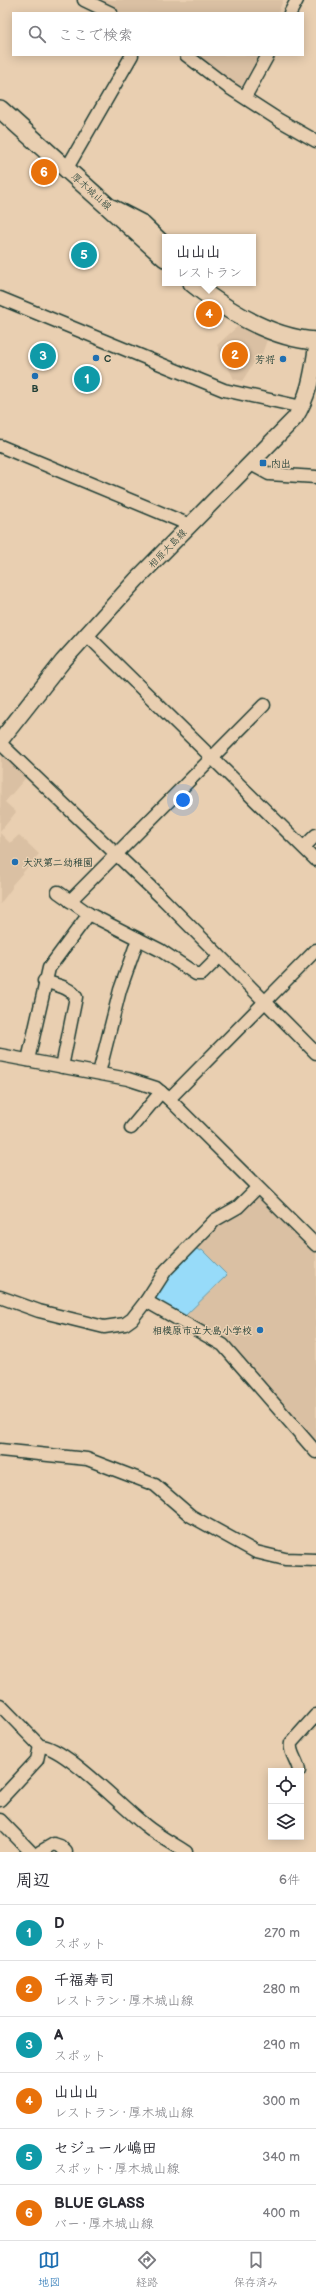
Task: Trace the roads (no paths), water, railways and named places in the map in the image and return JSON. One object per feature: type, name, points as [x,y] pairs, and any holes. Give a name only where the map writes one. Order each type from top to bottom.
[{"type":"main road","name":"厚木城山線","points":[[0,109],[106,203],[162,255]]},
{"type":"main road","points":[[197,286],[255,324],[298,340],[316,342]]},
{"type":"street","points":[[84,0],[109,12]]},
{"type":"street","points":[[291,12],[297,0]]},
{"type":"street","points":[[67,168],[131,56]]},
{"type":"street","points":[[187,56],[279,120],[316,141]]},
{"type":"street","points":[[245,97],[267,56]]},
{"type":"street","points":[[106,203],[142,221],[162,240]]},
{"type":"street","points":[[0,298],[224,390],[302,407]]},
{"type":"street","name":"相原大島線","points":[[0,742],[86,634],[190,525],[287,428],[302,407],[311,383],[316,350]]},
{"type":"street","points":[[0,446],[190,525]]},
{"type":"street","points":[[251,464],[269,474],[316,477]]},
{"type":"street","points":[[86,634],[316,860]]},
{"type":"street","points":[[70,901],[264,705]]},
{"type":"street","points":[[0,742],[116,856],[164,900],[219,957],[316,1052]]},
{"type":"street","points":[[304,847],[316,835]]},
{"type":"street","points":[[58,892],[89,914],[160,950],[196,974],[202,974],[219,957]]},
{"type":"street","points":[[28,1060],[44,982],[54,959],[89,914]]},
{"type":"street","points":[[99,1073],[120,990],[138,939]]},
{"type":"street","points":[[131,1128],[265,1003],[316,950]]},
{"type":"street","points":[[44,982],[67,989],[73,992],[76,998],[62,1067]]},
{"type":"street","points":[[0,1055],[128,1079],[165,1095],[316,1245]]},
{"type":"street","points":[[0,1297],[39,1311],[104,1327],[125,1324],[132,1319],[146,1302],[166,1270],[214,1220],[238,1207],[258,1188]]},
{"type":"street","points":[[146,1302],[223,1345],[316,1452]]},
{"type":"street","points":[[0,1450],[87,1459],[155,1484],[191,1516],[256,1552],[285,1559],[316,1560]]},
{"type":"street","points":[[0,1705],[40,1746],[48,1747],[64,1757],[91,1777],[145,1826],[186,1852]]},
{"type":"street","points":[[299,1768],[299,1765],[290,1748],[291,1743],[316,1715]]},
{"type":"street","points":[[0,1800],[37,1760],[40,1746]]},
{"type":"street","points":[[0,1820],[31,1852]]},
{"type":"street","points":[[40,1852],[54,1844],[60,1846],[66,1852]]},
{"type":"water","points":[[195,1248],[200,1251],[202,1250],[227,1275],[183,1318],[156,1302],[155,1298],[169,1274]]},
{"type":"place","name":"BLUE GLASS","points":[[44,172]]},
{"type":"place","name":"セジュール嶋田","points":[[84,255]]},
{"type":"place","name":"山山山","points":[[209,314]]},
{"type":"place","name":"千福寿司","points":[[235,355]]},
{"type":"place","name":"A","points":[[43,356]]},
{"type":"place","name":"C","points":[[96,358]]},
{"type":"place","name":"芳将","points":[[283,359]]},
{"type":"place","name":"B","points":[[35,376]]},
{"type":"place","name":"D","points":[[87,379]]},
{"type":"place","name":"内出","points":[[263,463]]},
{"type":"place","name":"大沢第二幼稚園","points":[[15,862]]},
{"type":"place","name":"相模原市立大島小学校","points":[[260,1330]]}]
